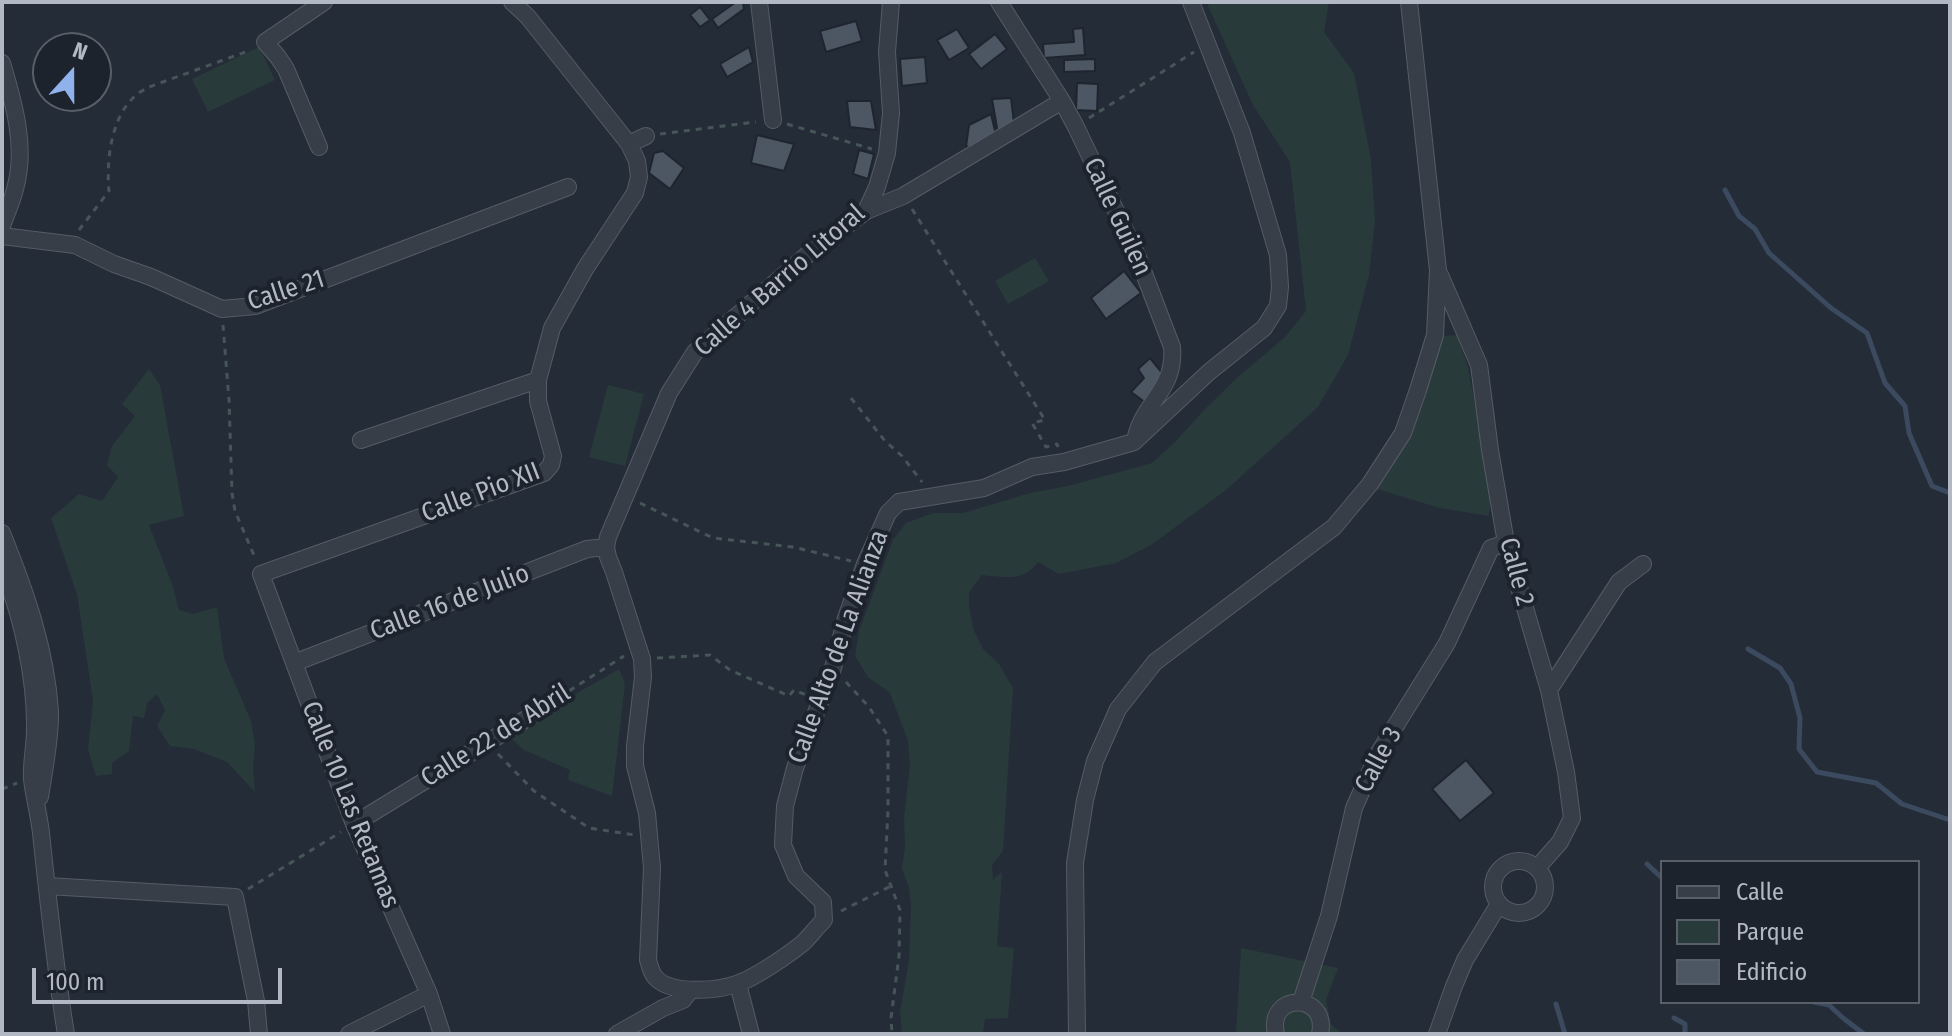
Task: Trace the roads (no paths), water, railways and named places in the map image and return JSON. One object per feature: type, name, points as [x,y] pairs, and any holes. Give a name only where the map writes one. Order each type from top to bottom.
[{"type":"street","points":[[319,147],[286,69],[265,42],[324,2]]},
{"type":"street","points":[[512,2],[532,10],[629,144],[646,136]]},
{"type":"street","points":[[759,2],[773,120]]},
{"type":"street","name":"Calle 4 Barrio Litoral","points":[[606,547],[669,393],[695,352],[807,255],[866,211],[887,153],[891,113],[887,52],[891,2]]},
{"type":"street","name":"Calle Guilen","points":[[999,2],[1076,127],[1137,255],[1172,347],[1173,362],[1168,381],[1141,419],[1134,442]]},
{"type":"street","name":"Calle Alto de La Alianza","points":[[738,984],[803,943],[824,920],[823,902],[796,876],[783,845],[785,806],[795,768],[833,668],[846,618],[865,564],[888,513],[899,502],[984,488],[1032,467],[1064,462],[1134,442],[1209,372],[1264,328],[1278,306],[1278,255],[1242,133],[1191,2]]},
{"type":"street","points":[[1077,1034],[1075,863],[1095,761],[1118,709],[1155,662],[1334,527],[1370,484],[1403,433],[1418,390],[1435,335],[1438,270],[1409,2]]},
{"type":"street","points":[[2,63],[17,121],[20,153],[16,187],[2,226]]},
{"type":"street","points":[[866,211],[903,196],[1062,101]]},
{"type":"street","name":"Calle Pio XII","points":[[261,574],[544,473],[551,465],[553,456],[538,401],[538,380],[552,328],[585,269],[635,193],[639,177],[637,161],[629,144]]},
{"type":"street","name":"Calle 21","points":[[2,236],[75,245],[222,309],[255,306],[568,187]]},
{"type":"street","name":"Calle 2","points":[[1438,270],[1479,365],[1506,543],[1549,690],[1566,772],[1572,818],[1560,842],[1537,868]]},
{"type":"street","points":[[361,440],[538,380]]},
{"type":"street","points":[[2,533],[33,615],[45,669],[50,714],[38,811]]},
{"type":"street","name":"Calle 3","points":[[1301,1002],[1329,916],[1354,808],[1378,754],[1447,643],[1491,548],[1506,543]]},
{"type":"street","points":[[606,547],[640,653],[643,677],[635,766],[644,800],[652,868],[648,960],[652,974],[671,987],[690,991],[738,984],[751,1034]]},
{"type":"street","name":"Calle 16 de Julio","points":[[294,663],[587,549],[606,547]]},
{"type":"street","points":[[1549,690],[1619,582],[1643,564]]},
{"type":"street","points":[[2,569],[9,583],[23,635],[32,685],[35,728],[32,777],[66,1034]]},
{"type":"street","name":"Calle 10 Las Retamas","points":[[261,574],[354,824],[429,994],[442,1034]]},
{"type":"street","name":"Calle 22 de Abril","points":[[354,824],[526,719]]},
{"type":"street","points":[[1521,860],[1537,868],[1545,883],[1545,891],[1537,906],[1513,912],[1499,904],[1492,888],[1497,871],[1512,861],[1521,860]]},
{"type":"street","points":[[47,886],[235,897],[256,1001],[259,1034]]},
{"type":"street","points":[[1437,1034],[1465,960],[1499,904]]},
{"type":"street","points":[[617,1034],[683,1000],[690,991]]},
{"type":"street","points":[[349,1034],[429,994]]},
{"type":"street","points":[[1276,1034],[1274,1024],[1280,1010],[1286,1005],[1301,1002],[1309,1005],[1319,1016],[1320,1034]]},
{"type":"waterway","points":[[1725,190],[1739,216],[1755,229],[1769,253],[1831,308],[1867,333],[1885,383],[1905,406],[1909,433],[1932,486],[1950,493]]},
{"type":"waterway","points":[[1748,649],[1780,668],[1791,684],[1800,718],[1799,749],[1817,772],[1876,783],[1902,804],[1950,820]]},
{"type":"waterway","points":[[1647,864],[1660,876]]},
{"type":"waterway","points":[[1556,1004],[1565,1034]]},
{"type":"waterway","points":[[1824,1004],[1864,1034]]},
{"type":"waterway","points":[[1674,1018],[1685,1024],[1685,1034]]}]
